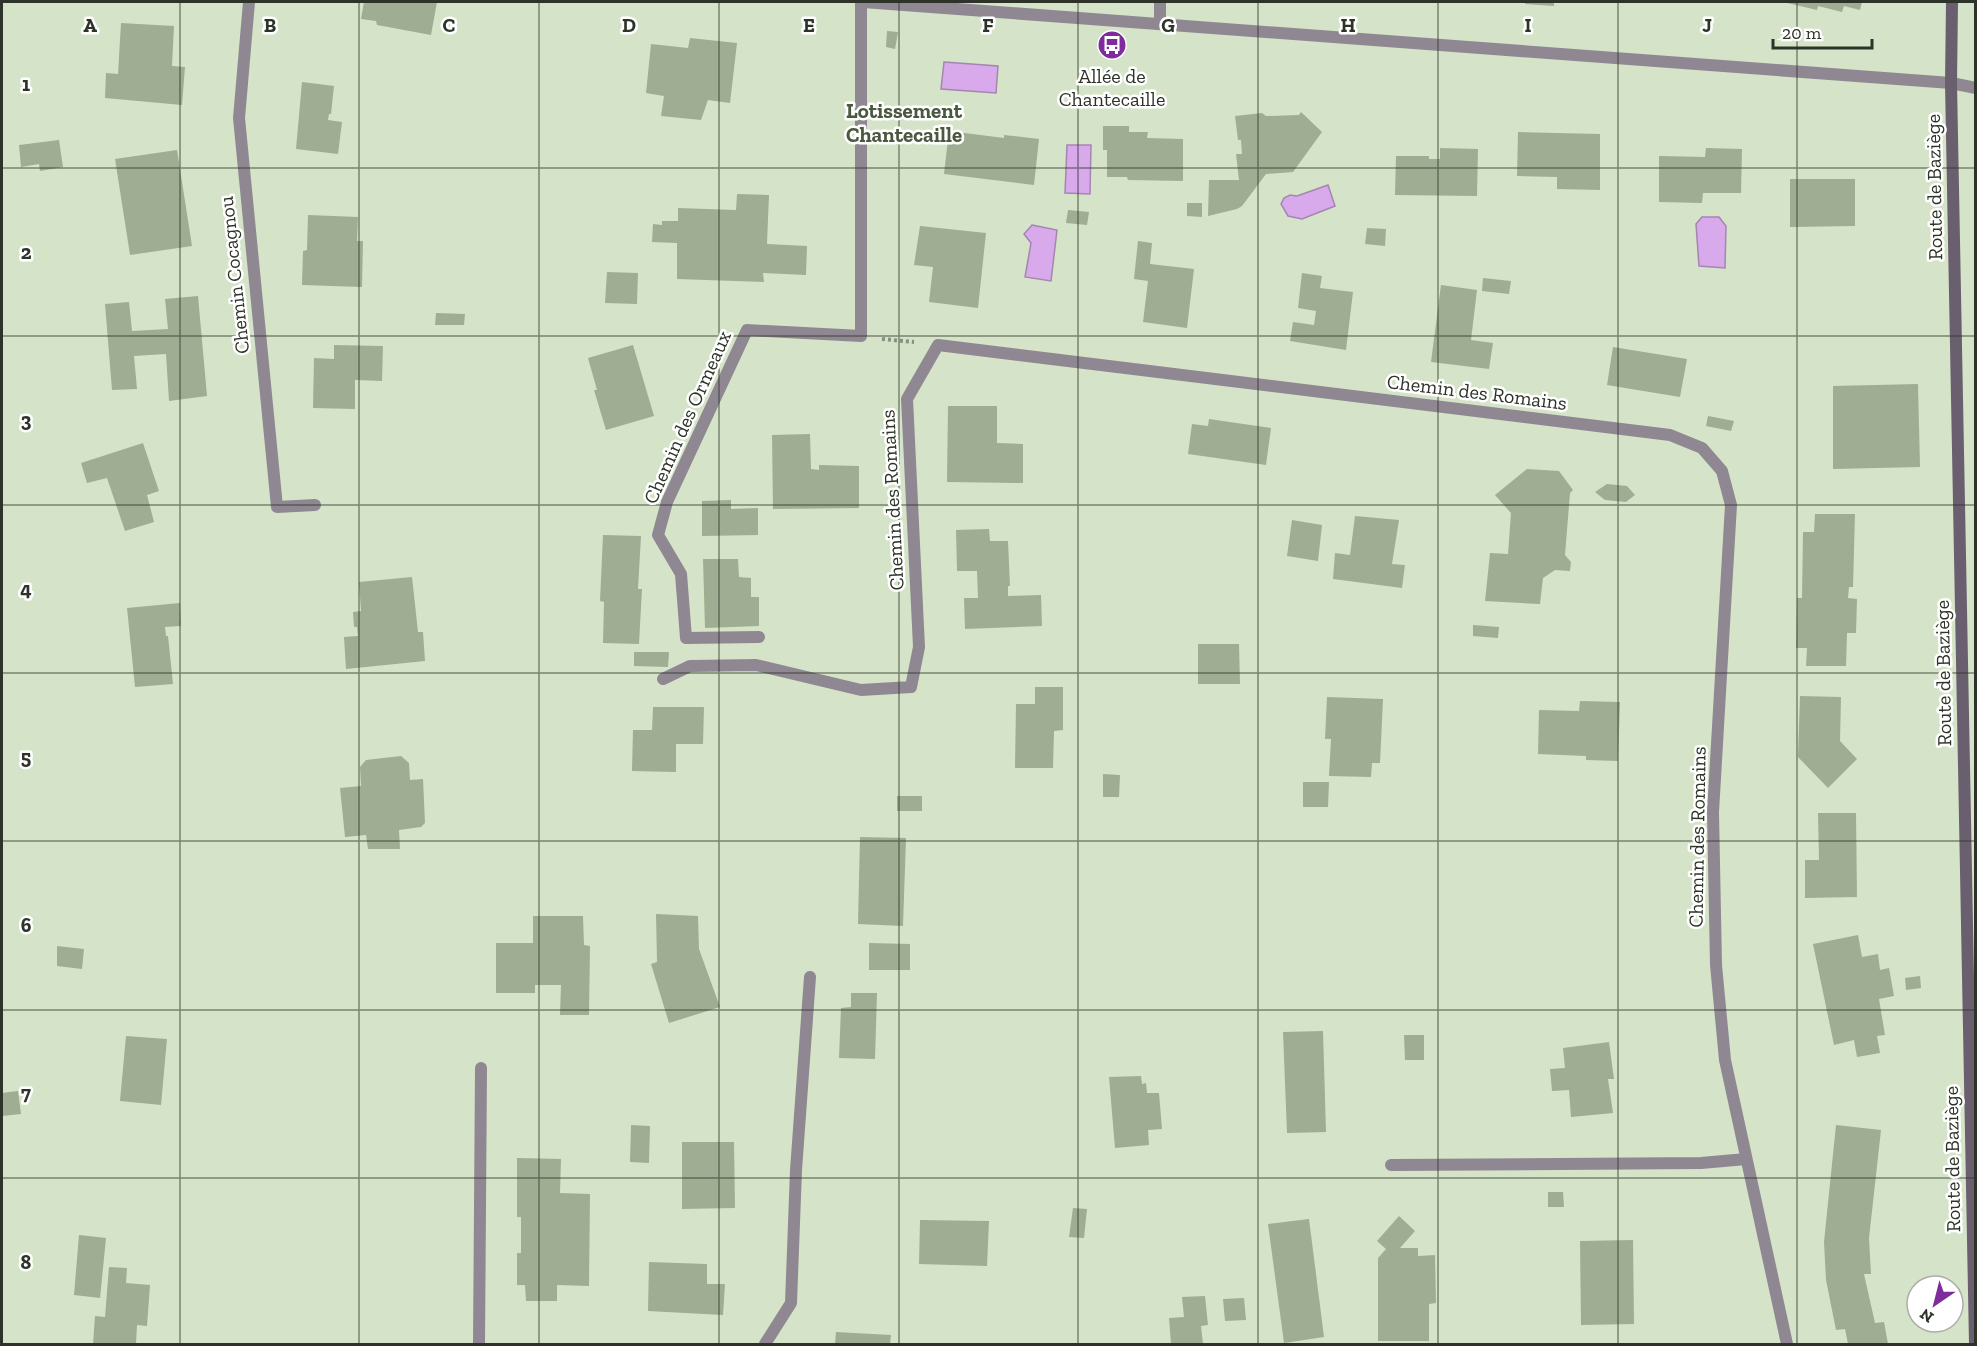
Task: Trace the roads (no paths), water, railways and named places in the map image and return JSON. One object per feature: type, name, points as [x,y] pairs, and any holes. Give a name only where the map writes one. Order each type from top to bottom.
[{"type":"main road","name":"Route de Baziège","points":[[1952,2],[1951,83],[1975,1344]]},
{"type":"street","name":"Chemin Cocagnou","points":[[249,2],[239,118],[277,507],[315,506]]},
{"type":"street","points":[[862,2],[1951,83],[1976,88]]},
{"type":"street","name":"Chemin des Ormeaux","points":[[759,637],[686,638],[681,574],[658,536],[667,502],[747,330],[861,336],[862,2]]},
{"type":"street","points":[[1160,2],[1160,24]]},
{"type":"street","name":"Chemin des Romains","points":[[663,679],[690,666],[756,664],[861,690],[910,687],[918,647],[907,399],[938,345],[1670,435],[1702,448],[1722,471],[1731,505],[1713,812],[1716,954],[1725,1060],[1787,1344]]},
{"type":"street","points":[[765,1344],[791,1303],[796,1170],[810,976]]},
{"type":"street","points":[[479,1344],[481,1068]]},
{"type":"street","points":[[1391,1165],[1701,1163],[1746,1159]]},
{"type":"place","name":"Allée de Chantecaille","points":[[1112,45]]},
{"type":"district","name":"Lotissement Chantecaille","points":[[904,122]]}]
